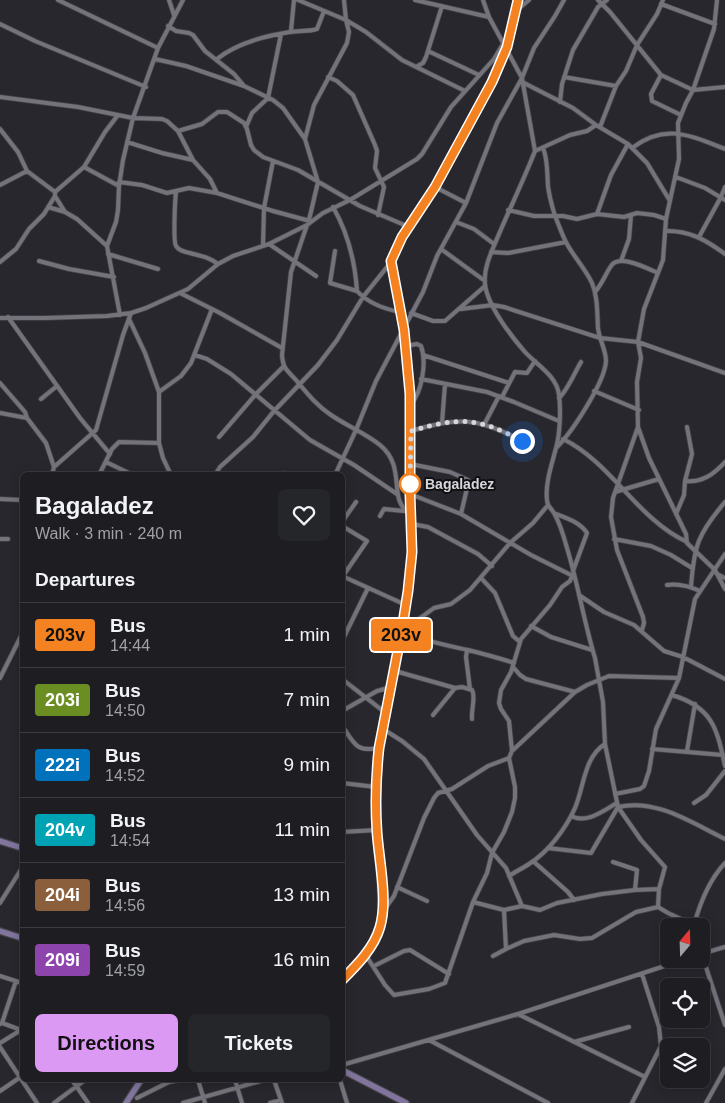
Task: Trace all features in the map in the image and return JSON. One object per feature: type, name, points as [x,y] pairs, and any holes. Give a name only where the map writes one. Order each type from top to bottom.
[{"type":"street","points":[[58,0],[158,48]]},
{"type":"street","points":[[169,0],[174,15]]},
{"type":"street","points":[[120,315],[107,246],[116,222],[119,184],[127,142],[133,118],[146,87],[158,48],[182,0]]},
{"type":"street","points":[[291,31],[294,0]]},
{"type":"street","points":[[298,0],[346,20],[366,32],[402,60],[465,91]]},
{"type":"street","points":[[305,139],[312,110],[347,43],[349,32],[344,0]]},
{"type":"street","points":[[415,0],[490,17]]},
{"type":"street","points":[[483,0],[524,83],[535,151],[494,244],[485,283],[493,306],[513,336],[549,375],[555,384],[559,398],[557,447],[547,487],[548,505],[554,513],[567,549],[592,650],[603,702],[605,744],[618,805],[641,840],[665,867],[659,889],[658,907]]},
{"type":"street","points":[[217,472],[253,437],[274,411],[318,365],[337,340],[363,297],[391,261],[402,237],[435,187],[487,92],[505,46],[518,0]]},
{"type":"street","points":[[516,11],[529,0]]},
{"type":"street","points":[[336,472],[376,380],[404,330],[440,249],[466,203],[494,131],[522,78],[534,48],[564,0]]},
{"type":"street","points":[[598,0],[662,75],[693,90],[725,87]]},
{"type":"street","points":[[560,102],[564,77],[573,50],[595,11],[608,0]]},
{"type":"street","points":[[642,630],[643,617],[619,557],[611,517],[615,492],[638,427],[639,332],[644,309],[664,251],[666,219],[680,151],[678,133],[681,115],[693,90],[715,24],[717,0]]},
{"type":"street","points":[[535,151],[598,126],[637,45],[662,2],[715,24]]},
{"type":"street","points":[[416,67],[423,63],[442,6]]},
{"type":"street","points":[[217,59],[235,47],[291,31],[312,31],[317,29],[324,12]]},
{"type":"street","points":[[0,24],[35,41],[146,87]]},
{"type":"street","points":[[168,26],[176,31],[193,35],[205,51],[234,74],[244,86]]},
{"type":"street","points":[[246,127],[252,113],[268,98],[281,34]]},
{"type":"street","points":[[404,511],[397,494],[397,472],[389,454],[376,442],[320,406],[283,367],[282,348],[289,282],[294,262],[310,221],[382,181],[410,164],[422,154],[451,106],[505,46]]},
{"type":"street","points":[[428,51],[479,75]]},
{"type":"street","points":[[155,59],[186,66],[244,86],[283,108],[305,139],[318,182],[310,221]]},
{"type":"street","points":[[662,75],[651,94],[652,101],[681,115]]},
{"type":"street","points":[[328,77],[345,88],[357,100],[377,151],[375,168],[384,187],[378,215]]},
{"type":"street","points":[[564,77],[616,86]]},
{"type":"street","points":[[524,83],[573,108],[628,144],[648,163],[670,201]]},
{"type":"street","points":[[0,97],[133,118],[168,121],[178,131],[193,160],[210,179],[217,192]]},
{"type":"street","points":[[178,131],[202,124],[222,111],[227,112],[236,117],[246,127],[251,145],[254,150],[263,156],[298,170],[378,215],[408,227]]},
{"type":"street","points":[[0,262],[16,249],[29,229],[44,214],[55,194],[84,167],[105,132],[118,115]]},
{"type":"street","points":[[0,129],[18,152],[27,172],[55,194],[65,212]]},
{"type":"street","points":[[632,148],[645,138],[660,133],[678,133],[725,149]]},
{"type":"street","points":[[127,142],[193,160]]},
{"type":"street","points":[[597,214],[611,175],[628,144]]},
{"type":"street","points":[[543,148],[547,163],[548,188],[555,216],[566,242],[592,283],[600,338],[606,356],[603,371],[582,415],[557,447]]},
{"type":"street","points":[[263,246],[264,208],[272,160]]},
{"type":"street","points":[[84,167],[119,184],[142,185],[167,193],[189,188],[217,192],[310,221]]},
{"type":"street","points":[[0,185],[27,172]]},
{"type":"street","points":[[676,177],[705,188],[723,199]]},
{"type":"street","points":[[435,187],[466,203]]},
{"type":"street","points":[[699,237],[723,199],[725,187]]},
{"type":"street","points":[[176,192],[174,238],[176,246],[188,253],[203,255],[218,264]]},
{"type":"street","points":[[48,207],[65,212],[86,225],[107,246]]},
{"type":"street","points":[[333,208],[350,248],[358,291],[363,297],[384,308],[400,312]]},
{"type":"street","points":[[508,210],[534,216],[581,219],[597,214],[624,217],[637,213],[666,219]]},
{"type":"street","points":[[621,260],[629,239],[631,215]]},
{"type":"street","points":[[456,222],[474,229],[494,244]]},
{"type":"street","points":[[3,316],[46,318],[131,314],[180,293],[203,278],[218,264],[233,256],[269,244],[307,225]]},
{"type":"street","points":[[665,232],[681,232],[699,237],[725,254]]},
{"type":"street","points":[[491,252],[508,253],[566,242]]},
{"type":"street","points":[[269,244],[316,276]]},
{"type":"street","points":[[440,249],[485,283]]},
{"type":"street","points":[[335,251],[330,283],[358,291]]},
{"type":"street","points":[[108,254],[158,269]]},
{"type":"street","points":[[594,292],[603,283],[612,264],[621,260],[658,273]]},
{"type":"street","points":[[39,261],[69,269],[114,277]]},
{"type":"street","points":[[345,977],[365,954],[377,936],[382,913],[376,787],[379,748],[404,629],[412,552],[410,405],[404,330],[391,261]]},
{"type":"street","points":[[411,313],[445,322],[485,283]]},
{"type":"street","points":[[180,293],[282,348]]},
{"type":"street","points":[[461,308],[504,307],[600,338],[638,342],[725,373]]},
{"type":"street","points":[[159,392],[181,376],[191,363],[212,309]]},
{"type":"street","points":[[54,467],[93,435],[99,424],[123,335],[131,314]]},
{"type":"street","points":[[3,316],[93,435],[110,454]]},
{"type":"street","points":[[129,319],[159,392],[159,443],[170,472]]},
{"type":"street","points":[[405,346],[416,344],[420,346],[423,355],[418,394],[410,405]]},
{"type":"street","points":[[194,354],[218,366],[256,394],[310,440],[342,458],[397,494]]},
{"type":"street","points":[[423,355],[509,383]]},
{"type":"street","points":[[485,424],[516,372],[527,373],[535,361]]},
{"type":"street","points":[[559,398],[581,362]]},
{"type":"street","points":[[219,437],[256,394],[283,367]]},
{"type":"street","points":[[421,379],[500,397],[559,421]]},
{"type":"street","points":[[0,382],[26,412],[27,418],[46,443],[54,467],[53,472]]},
{"type":"street","points":[[442,422],[445,384]]},
{"type":"street","points":[[41,399],[57,386]]},
{"type":"street","points":[[594,391],[639,410]]},
{"type":"street","points":[[0,412],[27,418]]},
{"type":"street","points":[[411,431],[450,421],[485,424],[501,429],[522,441]]},
{"type":"street","points":[[638,427],[659,479],[686,534],[687,543]]},
{"type":"street","points":[[676,514],[684,495],[685,481],[692,454],[687,427]]},
{"type":"street","points":[[558,437],[591,456],[656,521],[687,543],[716,572],[725,578]]},
{"type":"street","points":[[101,472],[119,442],[159,443]]},
{"type":"street","points":[[106,462],[127,472]]},
{"type":"street","points":[[685,481],[698,481],[705,478],[725,462]]},
{"type":"street","points":[[410,464],[456,474],[468,480],[461,514]]},
{"type":"street","points":[[615,492],[659,479]]},
{"type":"street","points":[[410,494],[461,514],[510,543],[573,574]]},
{"type":"street","points":[[0,499],[20,500]]},
{"type":"street","points":[[345,519],[356,502]]},
{"type":"street","points":[[691,586],[695,550],[705,529],[725,502]]},
{"type":"street","points":[[404,629],[434,608],[451,604],[461,598],[492,566],[510,543],[533,523],[548,505]]},
{"type":"street","points":[[380,516],[384,509],[404,511],[411,514]]},
{"type":"street","points":[[512,751],[509,721],[500,709],[501,690],[513,665],[520,642],[562,587],[570,581],[587,533],[584,528],[571,520],[554,513]]},
{"type":"street","points":[[412,524],[428,527],[478,554],[492,566]]},
{"type":"street","points":[[345,526],[367,541],[345,573]]},
{"type":"street","points":[[0,539],[8,539]]},
{"type":"street","points":[[614,539],[651,546],[671,555],[692,568]]},
{"type":"street","points":[[615,794],[643,788],[649,772],[656,728],[679,678],[692,612],[700,591],[716,572],[725,554]]},
{"type":"street","points":[[716,572],[725,589]]},
{"type":"street","points":[[345,577],[406,604]]},
{"type":"street","points":[[481,578],[495,593],[513,636],[520,642]]},
{"type":"street","points":[[667,585],[691,586],[700,591]]},
{"type":"street","points":[[345,635],[368,588]]},
{"type":"street","points":[[579,595],[604,612],[642,630],[658,647],[683,657],[725,679]]},
{"type":"street","points":[[531,626],[552,637],[592,650]]},
{"type":"street","points":[[404,629],[432,642],[467,650],[513,665],[520,675],[526,679],[575,692]]},
{"type":"street","points":[[0,678],[20,638]]},
{"type":"street","points":[[467,650],[466,657],[470,689]]},
{"type":"street","points":[[395,671],[455,688],[470,689],[475,696],[472,706],[472,719]]},
{"type":"street","points":[[365,954],[385,985],[394,995],[420,991],[441,986],[445,983],[473,902],[487,873],[492,853],[508,823],[515,798],[514,777],[509,758],[512,751],[575,692],[587,684],[609,676],[679,678]]},
{"type":"street","points":[[345,681],[387,714]]},
{"type":"street","points":[[345,709],[365,697],[392,687]]},
{"type":"street","points":[[433,715],[455,688]]},
{"type":"street","points":[[672,695],[695,704],[707,715],[720,744],[725,766]]},
{"type":"street","points":[[687,751],[695,704]]},
{"type":"street","points":[[383,729],[402,740],[424,759],[445,791],[492,853],[499,858],[522,906]]},
{"type":"street","points":[[345,731],[359,748],[379,748]]},
{"type":"street","points":[[720,744],[725,741]]},
{"type":"street","points":[[509,876],[533,862],[548,848],[571,816],[590,760],[598,748],[605,744]]},
{"type":"street","points":[[652,749],[723,754]]},
{"type":"street","points":[[382,913],[394,896],[430,804],[438,793],[458,785],[488,766],[509,758]]},
{"type":"street","points":[[694,803],[706,795],[725,771]]},
{"type":"street","points":[[345,783],[376,787]]},
{"type":"street","points":[[571,816],[577,819],[584,819],[618,805],[637,804],[658,808],[681,817],[725,839]]},
{"type":"street","points":[[548,848],[591,853],[597,846],[618,805]]},
{"type":"street","points":[[345,832],[377,830]]},
{"type":"street","points":[[0,841],[20,847]]},
{"type":"street","points":[[533,862],[568,892],[574,900]]},
{"type":"street","points":[[613,862],[637,870],[635,890]]},
{"type":"street","points":[[697,918],[708,889],[725,863]]},
{"type":"street","points":[[0,903],[20,871]]},
{"type":"street","points":[[398,887],[427,901]]},
{"type":"street","points":[[473,902],[504,910],[522,906],[540,910],[558,903],[574,900],[635,890],[659,889]]},
{"type":"street","points":[[493,956],[524,941],[554,935],[580,939],[592,938],[636,912],[658,907],[678,918]]},
{"type":"street","points":[[504,910],[506,949]]},
{"type":"street","points":[[0,930],[20,937]]},
{"type":"street","points":[[710,951],[725,947]]},
{"type":"street","points":[[374,966],[404,951],[410,950],[449,974]]},
{"type":"street","points":[[345,1064],[518,1014],[660,968]]},
{"type":"street","points":[[706,968],[725,1025]]},
{"type":"street","points":[[632,1103],[660,1050],[662,1042],[642,974]]},
{"type":"street","points":[[0,976],[20,982]]},
{"type":"street","points":[[16,981],[1,1023],[20,1029]]},
{"type":"street","points":[[518,1014],[645,1077]]},
{"type":"street","points":[[574,1042],[629,1027]]},
{"type":"street","points":[[0,1043],[20,1031]]},
{"type":"street","points":[[429,1040],[548,1103]]},
{"type":"street","points":[[0,1047],[20,1076]]},
{"type":"street","points":[[706,1103],[725,1069]]},
{"type":"street","points":[[345,1072],[406,1103]]},
{"type":"street","points":[[0,1091],[20,1078]]},
{"type":"street","points":[[24,1082],[37,1103]]},
{"type":"street","points":[[73,1082],[88,1103]]},
{"type":"street","points":[[54,1103],[83,1082]]},
{"type":"street","points":[[135,1097],[140,1082]]},
{"type":"street","points":[[126,1103],[169,1082]]},
{"type":"street","points":[[199,1082],[204,1100]]},
{"type":"street","points":[[236,1082],[242,1103]]},
{"type":"street","points":[[184,1103],[204,1100],[258,1082]]},
{"type":"street","points":[[270,1103],[281,1102],[275,1082]]},
{"type":"street","points":[[341,1082],[347,1103]]},
{"type":"street","points":[[135,1097],[141,1103]]},
{"type":"bus line","name":"203v","points":[[345,977],[372,946],[380,926],[382,889],[376,808],[377,767],[402,629],[412,552],[410,394],[404,330],[391,261],[402,237],[447,166],[498,70],[507,47],[518,0]]},
{"type":"place","name":"Bagaladez","points":[[410,484]]},
{"type":"route","points":[[410,484],[411,431],[442,422],[476,422],[501,429],[522,441]]}]
